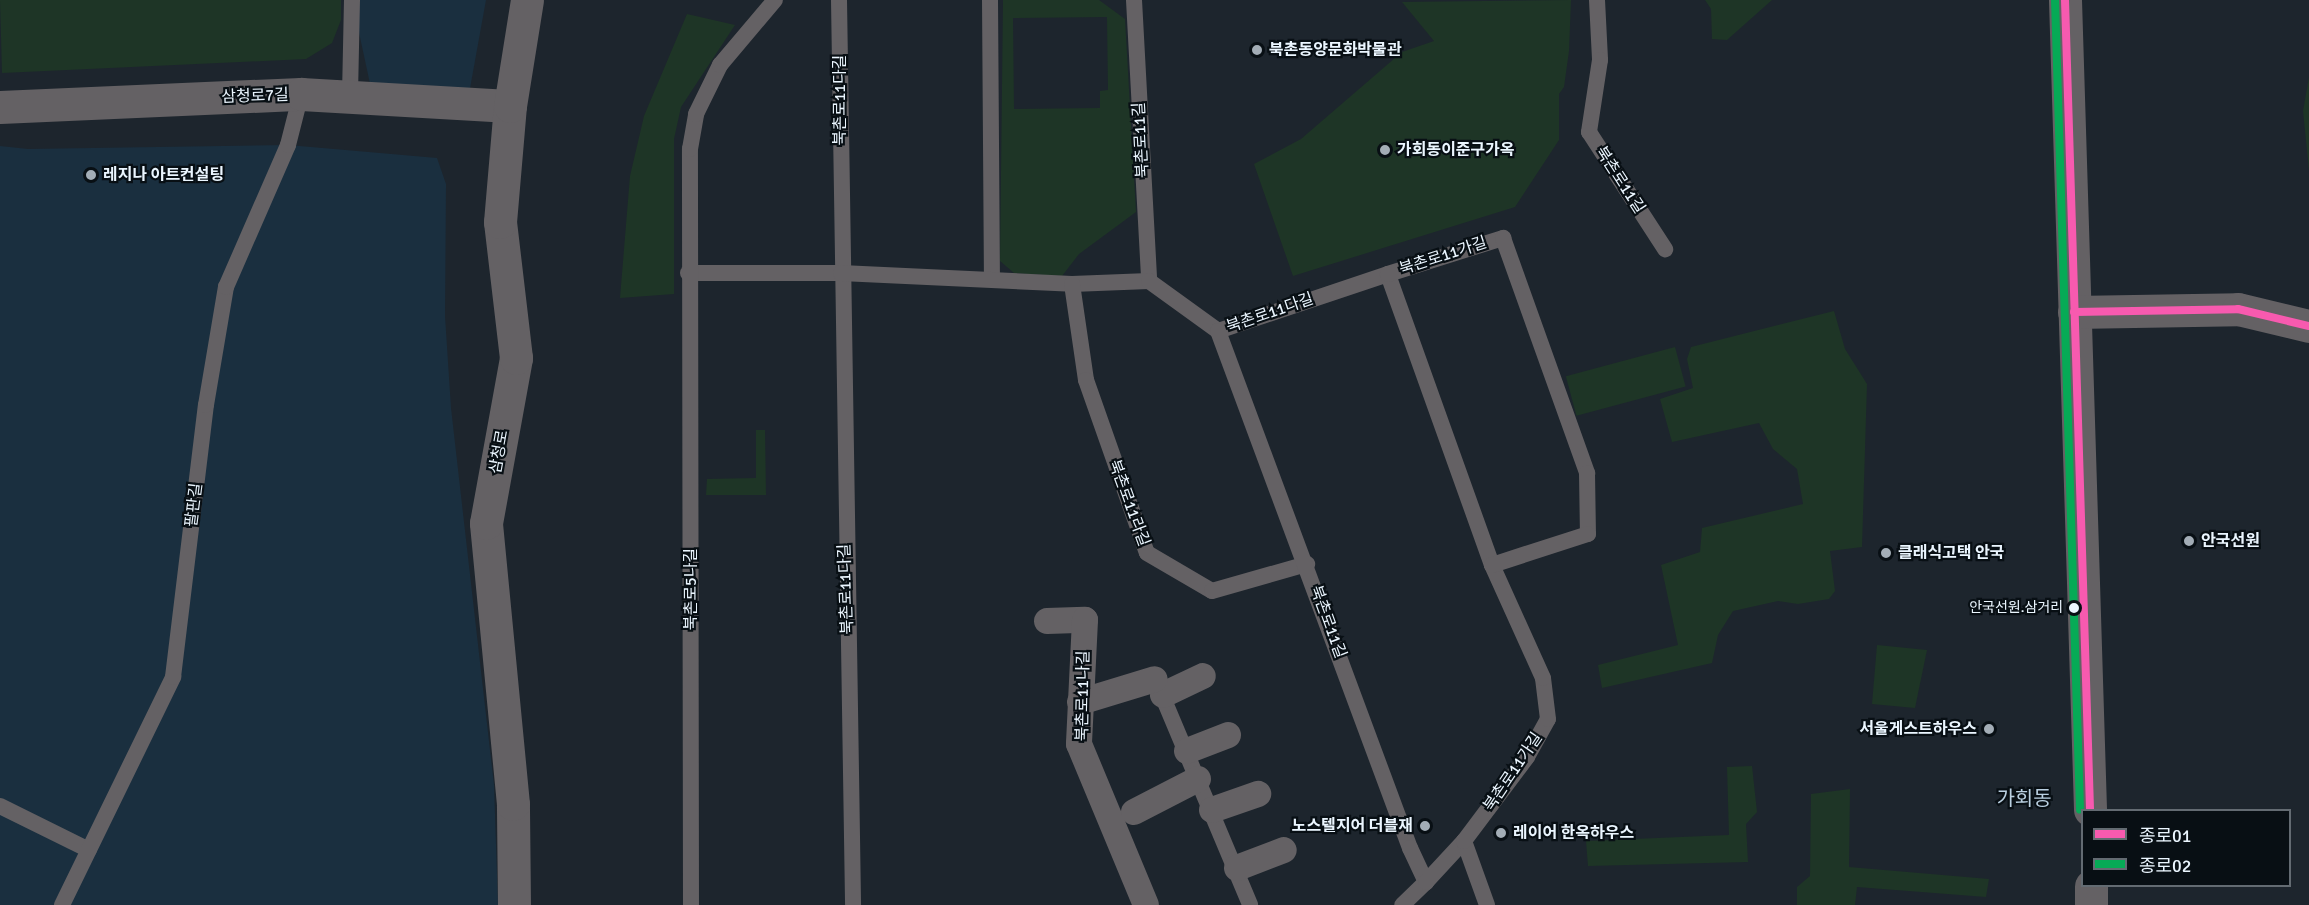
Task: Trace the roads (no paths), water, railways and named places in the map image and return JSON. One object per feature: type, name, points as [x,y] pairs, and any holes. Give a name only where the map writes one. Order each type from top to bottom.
[{"type":"street","name":"삼청로","points":[[514,905],[513,804],[486,523],[516,357],[500,222],[510,106],[527,0]]},
{"type":"street","points":[[2065,0],[2090,809]]},
{"type":"street","name":"삼청로7길","points":[[0,106],[350,94],[510,106]]},
{"type":"street","points":[[2074,312],[2238,309],[2309,326]]},
{"type":"street","name":"북촌로11나길","points":[[1047,621],[1085,620],[1079,744],[1146,905]]},
{"type":"street","points":[[1080,702],[1203,676]]},
{"type":"street","points":[[1187,751],[1228,735]]},
{"type":"street","points":[[1134,812],[1198,779]]},
{"type":"street","points":[[1212,810],[1258,794]]},
{"type":"street","points":[[1237,868],[1284,850]]},
{"type":"street","points":[[2091,887],[2091,905]]},
{"type":"lane","points":[[350,94],[352,0]]},
{"type":"lane","name":"북촌로5나길","points":[[691,905],[688,273],[690,148],[696,114],[720,65],[775,0]]},
{"type":"lane","name":"북촌로11다길","points":[[839,0],[841,273],[855,848],[853,905]]},
{"type":"lane","points":[[990,0],[992,278]]},
{"type":"lane","name":"북촌로11길","points":[[1134,0],[1149,281]]},
{"type":"lane","name":"북촌로11길","points":[[1597,0],[1600,60],[1588,132],[1665,249]]},
{"type":"lane","name":"팔판길","points":[[62,905],[173,677],[206,405],[226,287],[288,145],[301,94]]},
{"type":"lane","name":"북촌로11가길","points":[[1426,882],[1464,842],[1527,757],[1548,719],[1543,678],[1492,565],[1388,274],[1503,238],[1587,473],[1588,534],[1492,565]]},
{"type":"lane","points":[[688,273],[841,273],[992,278],[1072,284],[1149,281]]},
{"type":"lane","name":"북촌로11다길","points":[[1149,281],[1218,331],[1388,274]]},
{"type":"lane","name":"북촌로11라길","points":[[1072,284],[1086,380],[1148,553],[1212,591],[1307,564]]},
{"type":"lane","name":"북촌로11길","points":[[1218,331],[1307,564],[1410,848],[1426,882]]},
{"type":"lane","points":[[1159,687],[1237,868],[1250,905]]},
{"type":"lane","points":[[0,806],[89,850]]},
{"type":"lane","points":[[1464,842],[1487,905]]},
{"type":"lane","points":[[1402,905],[1426,882]]},
{"type":"place","name":"북촌동양문화박물관","points":[[1257,50]]},
{"type":"place","name":"가회동이준구가옥","points":[[1385,150]]},
{"type":"place","name":"레지나 아트컨설팅","points":[[91,175]]},
{"type":"place","name":"안국선원","points":[[2189,541]]},
{"type":"place","name":"클래식고택 안국","points":[[1886,553]]},
{"type":"place","name":"안국선원.삼거리","points":[[2074,608]]},
{"type":"place","name":"서울게스트하우스","points":[[1989,729]]},
{"type":"place","name":"노스텔지어 더블재","points":[[1425,826]]},
{"type":"place","name":"레이어 한옥하우스","points":[[1501,833]]},
{"type":"district","name":"가회동","points":[[2024,798]]}]
